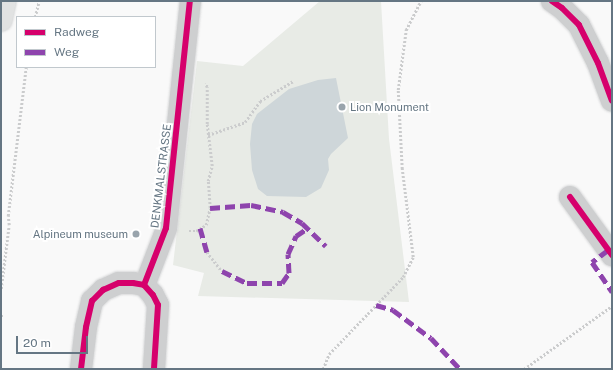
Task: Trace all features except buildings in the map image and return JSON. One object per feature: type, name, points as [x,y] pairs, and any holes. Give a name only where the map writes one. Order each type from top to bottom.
[{"type":"main road","points":[[1,20],[5,1]]},
{"type":"street","name":"DENKMALSTRASSE","points":[[144,285],[166,228],[190,1]]},
{"type":"street","points":[[552,1],[562,8],[579,26],[598,63],[612,101]]},
{"type":"street","points":[[570,197],[612,256]]},
{"type":"street","points":[[81,369],[86,327],[92,301],[102,290],[119,283],[144,285],[158,305],[154,369]]},
{"type":"path","points":[[35,16],[39,1]]},
{"type":"path","points":[[323,369],[329,354],[403,277],[413,257],[402,169],[398,90],[406,30],[421,1]]},
{"type":"path","points":[[1,289],[9,225],[8,216],[26,68]]},
{"type":"path","points":[[208,135],[245,122],[260,101],[293,81]]},
{"type":"path","points":[[166,228],[196,232],[206,225],[210,208],[208,181],[212,166],[208,135],[207,87]]},
{"type":"path","points":[[207,252],[222,271]]},
{"type":"path","points":[[524,369],[612,306]]},
{"type":"shaded area","points":[[320,1],[381,1],[389,139],[409,302],[198,296],[204,273],[173,265],[197,61],[243,66]]},
{"type":"shaded area","points":[[336,78],[348,138],[331,154],[328,159],[329,170],[321,188],[306,197],[267,196],[258,189],[252,170],[250,144],[252,124],[257,114],[289,89],[318,80]]},
{"type":"marked path","points":[[210,208],[251,205],[283,212],[302,223],[326,246]]},
{"type":"marked path","points":[[200,228],[207,252]]},
{"type":"marked path","points":[[222,271],[247,283],[282,283],[289,273],[288,254],[296,236],[308,228]]},
{"type":"marked path","points":[[608,250],[592,262],[612,292]]},
{"type":"marked path","points":[[376,305],[393,310],[431,338],[460,369]]},
{"type":"cycle path","points":[[144,285],[166,228],[190,1]]},
{"type":"cycle path","points":[[552,1],[562,8],[579,25],[598,63],[612,101]]},
{"type":"cycle path","points":[[570,197],[612,255]]},
{"type":"cycle path","points":[[81,369],[86,327],[92,301],[103,290],[119,283],[144,285]]},
{"type":"cycle path","points":[[144,285],[153,295],[158,305],[154,369]]},
{"type":"place","name":"Lion Monument","points":[[342,107]]},
{"type":"place","name":"Alpineum museum","points":[[136,234]]}]
